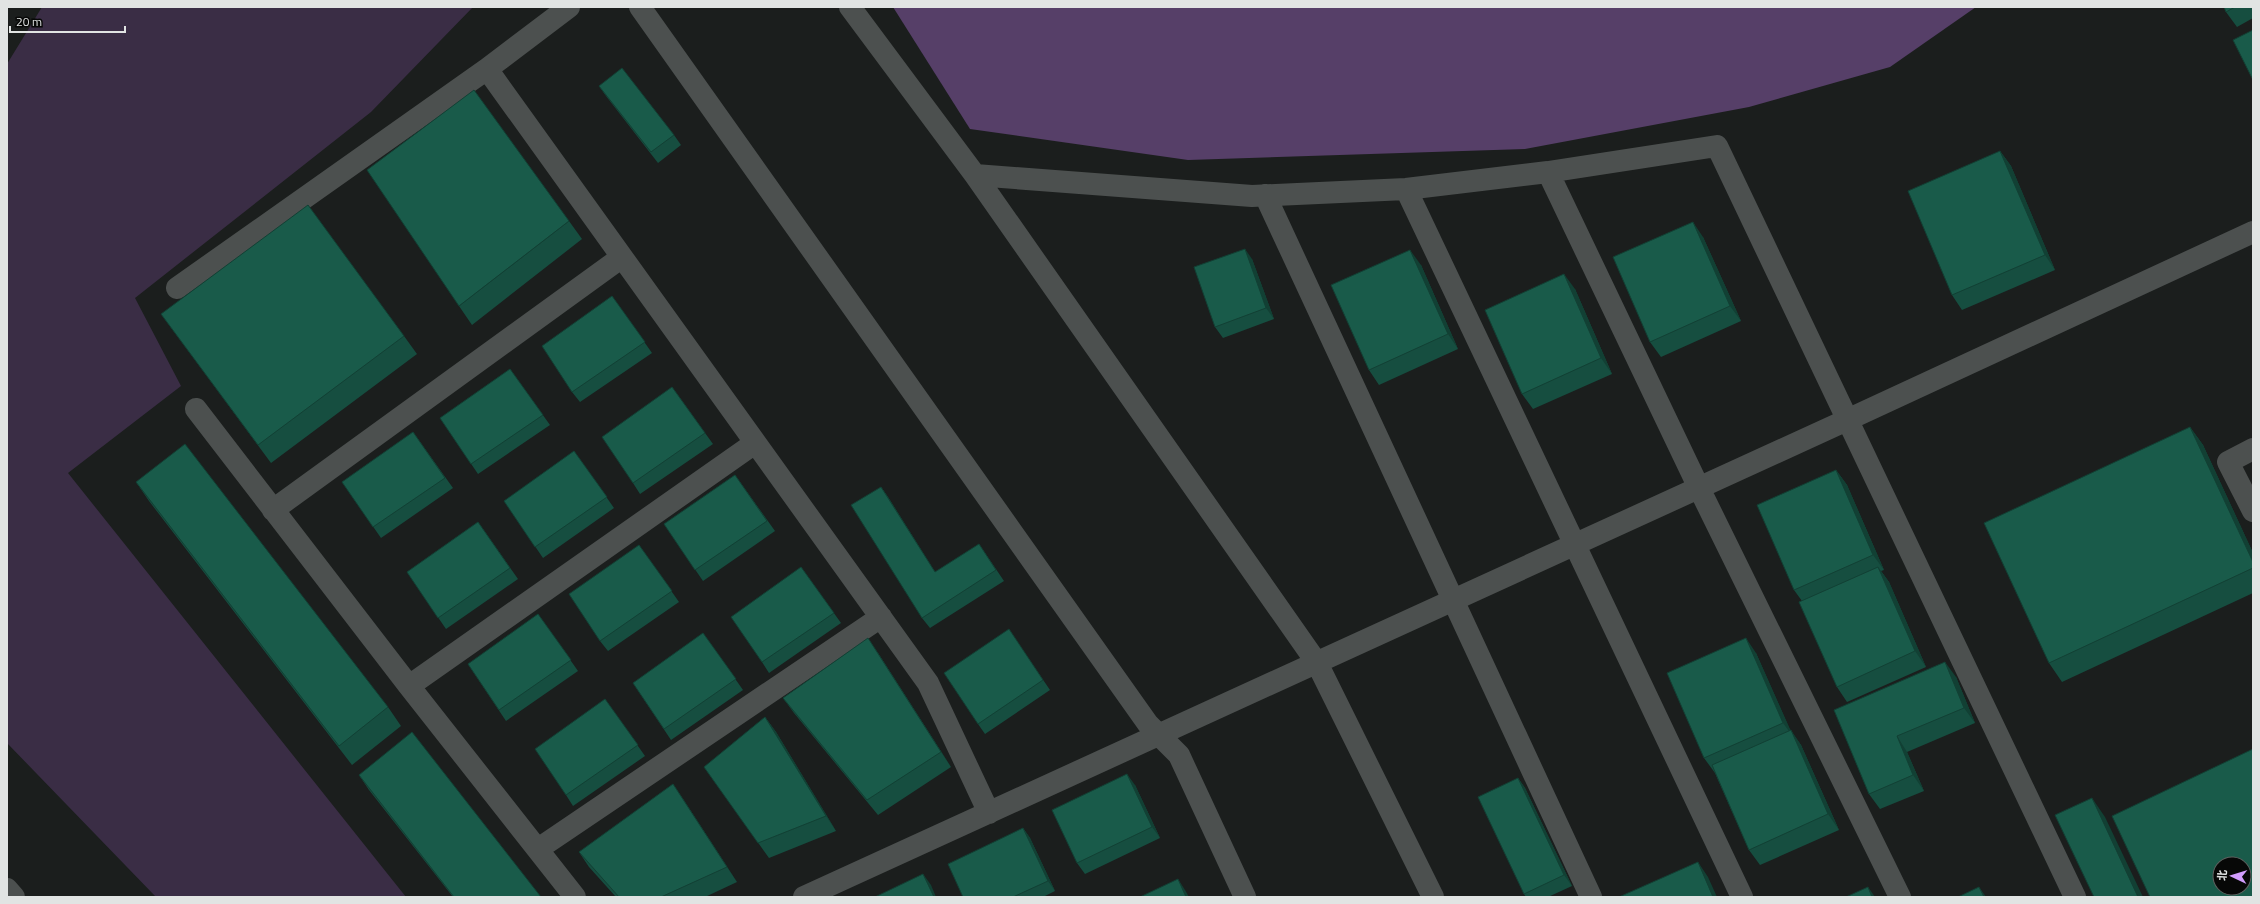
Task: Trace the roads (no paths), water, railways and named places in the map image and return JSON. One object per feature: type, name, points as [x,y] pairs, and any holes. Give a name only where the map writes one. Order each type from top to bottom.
[{"type":"street","points":[[177,288],[487,69],[569,7]]},
{"type":"street","points":[[640,7],[1148,724],[1179,755],[1245,897]]},
{"type":"street","points":[[850,7],[975,175],[1317,662],[1433,897]]},
{"type":"street","points":[[487,69],[928,683],[989,813]]},
{"type":"street","points":[[975,175],[1252,196],[1406,189],[1548,172],[1716,146],[2075,897]]},
{"type":"street","points":[[1548,172],[1699,488],[1900,897]]},
{"type":"street","points":[[1406,189],[1742,897]]},
{"type":"street","points":[[1264,195],[1454,600],[1591,897]]},
{"type":"street","points":[[804,897],[1699,488],[2253,232]]},
{"type":"street","points":[[273,510],[622,257]]},
{"type":"street","points":[[196,409],[575,897]]},
{"type":"street","points":[[410,686],[755,442]]},
{"type":"street","points":[[2253,449],[2228,462],[2253,511]]},
{"type":"street","points":[[538,849],[881,617]]},
{"type":"street","points":[[7,889],[14,897]]}]
